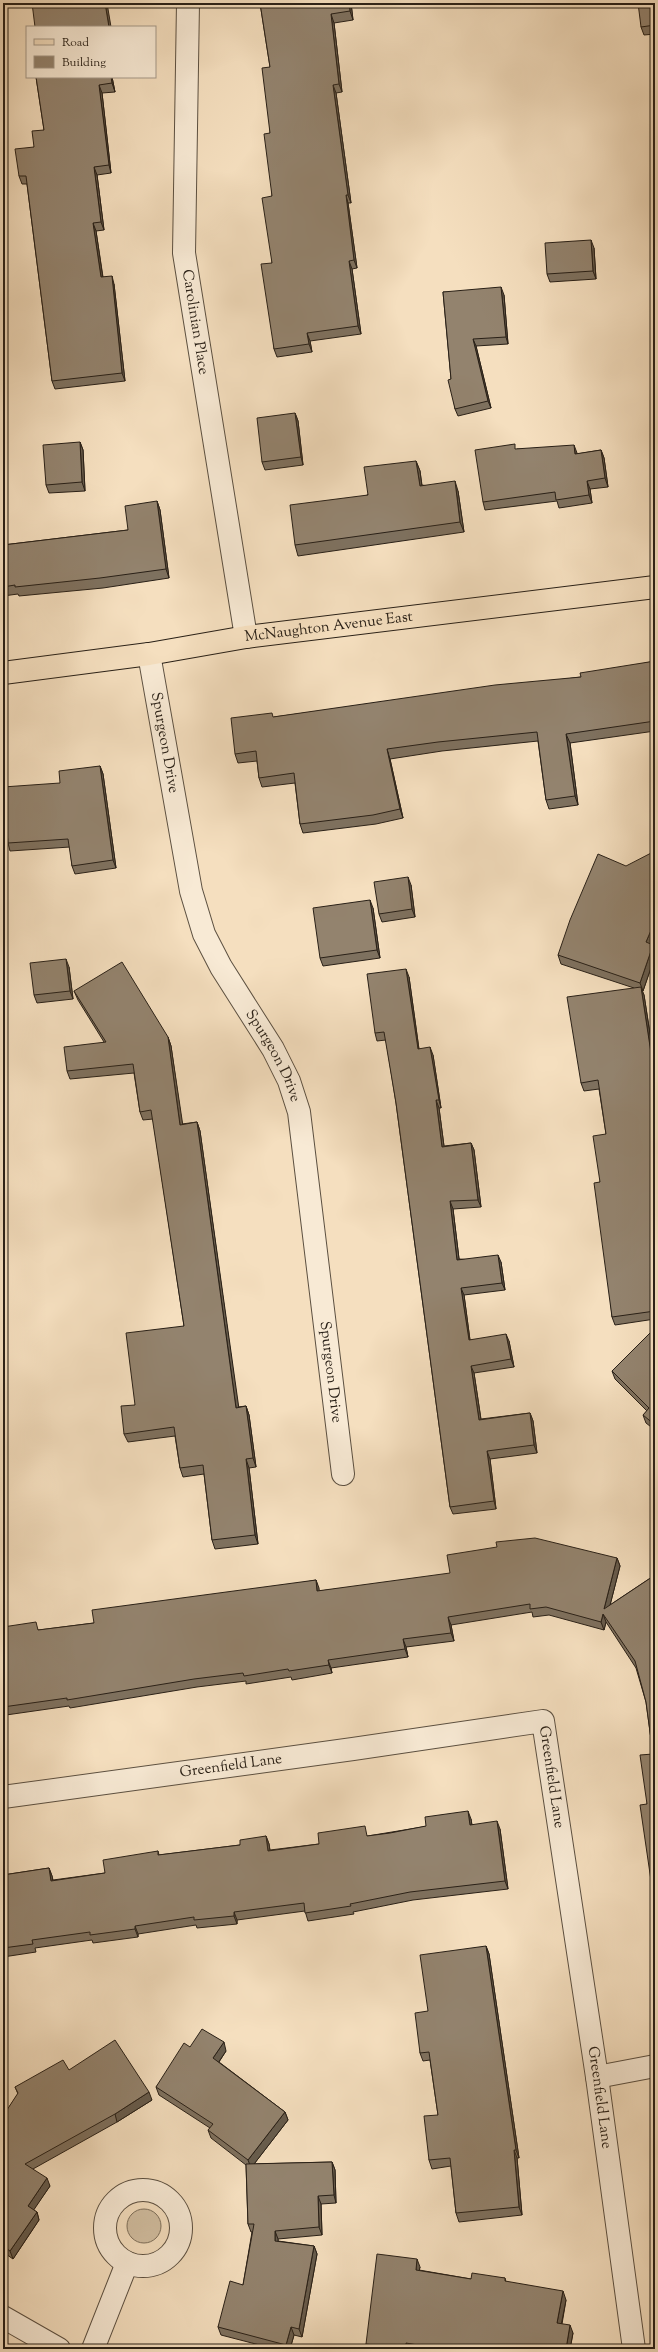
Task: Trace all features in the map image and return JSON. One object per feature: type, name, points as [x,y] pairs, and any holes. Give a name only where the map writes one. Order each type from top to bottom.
[{"type":"main road","name":"McNaughton Avenue East","points":[[3,673],[149,654],[246,637],[655,587]]},
{"type":"street","name":"Carolinian Place","points":[[188,3],[184,253],[246,637]]},
{"type":"street","name":"Spurgeon Drive","points":[[149,654],[191,891],[204,934],[221,967],[273,1049],[290,1081],[299,1112],[343,1474]]},
{"type":"street","name":"Greenfield Lane","points":[[3,1796],[346,1750],[543,1720],[597,2077],[634,2349]]},
{"type":"street","points":[[597,2077],[655,2066]]},
{"type":"street","points":[[93,2349],[127,2263]]},
{"type":"street","points":[[3,2317],[59,2349]]},
{"type":"shaded area","points":[[144,2209],[156,2214],[161,2226],[156,2238],[144,2243],[132,2238],[127,2226],[132,2214]]},
{"type":"building","points":[[32,3],[105,3],[109,26],[35,26]]},
{"type":"building","points":[[260,3],[349,3],[350,11],[331,14],[339,84],[333,85],[348,195],[346,195],[354,260],[349,261],[358,326],[307,333],[309,344],[274,349],[261,264],[272,263],[262,198],[272,196],[264,134],[270,133],[262,68],[270,67]]},
{"type":"building","points":[[638,3],[655,3],[655,25],[641,27]]},
{"type":"building","points":[[36,78],[111,78],[112,83],[99,85],[109,165],[94,167],[101,222],[93,223],[101,277],[112,276],[122,373],[52,381],[26,176],[19,176],[15,149],[34,147],[32,131],[44,130]]},
{"type":"building","points":[[591,240],[593,271],[547,274],[545,243]]},
{"type":"building","points":[[501,287],[506,337],[473,339],[488,401],[455,409],[448,380],[451,379],[443,292]]},
{"type":"building","points":[[295,413],[301,457],[262,462],[257,418]]},
{"type":"building","points":[[80,442],[82,482],[46,485],[43,445]]},
{"type":"building","points":[[515,444],[515,449],[574,445],[575,454],[601,450],[605,478],[587,481],[589,495],[556,500],[555,492],[483,502],[475,450]]},
{"type":"building","points":[[416,461],[420,486],[455,481],[460,522],[295,545],[290,505],[368,495],[364,467]]},
{"type":"building","points":[[157,501],[166,569],[100,578],[3,587],[3,545],[128,530],[125,506]]},
{"type":"building","points":[[655,661],[655,721],[566,734],[575,796],[546,800],[537,732],[438,742],[387,749],[400,809],[373,815],[300,824],[294,773],[259,778],[256,751],[235,754],[231,718],[272,713],[273,717],[495,685],[581,677],[580,673]]},
{"type":"building","points":[[100,766],[113,860],[72,866],[68,839],[8,843],[3,787],[60,783],[59,771]]},
{"type":"building","points":[[655,851],[655,921],[646,942],[653,945],[640,983],[558,955],[570,920],[598,854],[626,866]]},
{"type":"building","points":[[408,877],[412,909],[379,914],[374,882]]},
{"type":"building","points":[[370,900],[377,950],[320,958],[313,908]]},
{"type":"building","points":[[66,959],[70,991],[34,995],[30,963]]},
{"type":"building","points":[[122,962],[168,1037],[180,1125],[197,1122],[236,1408],[246,1406],[253,1458],[246,1459],[255,1535],[212,1540],[203,1465],[180,1468],[174,1427],[124,1434],[121,1406],[135,1405],[126,1333],[184,1326],[151,1110],[140,1112],[133,1064],[67,1071],[64,1047],[106,1042],[74,991]]},
{"type":"building","points":[[406,969],[418,1049],[430,1047],[439,1100],[436,1100],[442,1147],[471,1143],[478,1200],[450,1201],[457,1260],[498,1255],[502,1283],[461,1288],[469,1340],[506,1334],[511,1359],[471,1366],[479,1420],[530,1413],[534,1445],[487,1451],[494,1501],[450,1507],[396,1103],[384,1032],[375,1033],[367,974]]},
{"type":"building","points":[[641,987],[651,1053],[655,1052],[655,1311],[612,1317],[594,1183],[600,1182],[593,1136],[606,1134],[598,1080],[581,1083],[567,997]]},
{"type":"building","points":[[655,1328],[655,1425],[643,1415],[649,1408],[612,1371]]},
{"type":"building","points":[[535,1538],[617,1558],[604,1609],[655,1575],[655,1908],[640,1805],[647,1804],[640,1755],[653,1754],[646,1702],[635,1661],[603,1614],[601,1622],[546,1607],[530,1609],[530,1604],[448,1617],[451,1633],[403,1639],[405,1649],[328,1660],[329,1665],[289,1671],[288,1669],[244,1676],[243,1673],[194,1679],[67,1700],[67,1698],[3,1707],[3,1627],[36,1622],[38,1630],[94,1623],[92,1610],[316,1580],[317,1591],[450,1573],[447,1555],[497,1547],[496,1542]]},
{"type":"building","points":[[468,1811],[470,1825],[497,1821],[505,1881],[410,1892],[350,1904],[351,1906],[305,1913],[304,1903],[234,1912],[234,1916],[194,1920],[194,1917],[135,1926],[135,1929],[90,1935],[90,1932],[32,1940],[33,1944],[3,1948],[3,1875],[49,1868],[51,1881],[105,1873],[103,1860],[158,1851],[158,1855],[240,1845],[240,1840],[266,1836],[268,1851],[319,1844],[318,1833],[365,1826],[367,1836],[390,1833],[426,1826],[425,1817]]},
{"type":"building","points":[[486,1946],[516,2150],[514,2150],[519,2207],[456,2213],[450,2158],[429,2160],[424,2116],[438,2115],[429,2052],[420,2053],[415,2013],[428,2011],[420,1955]]},
{"type":"building","points":[[202,2029],[224,2042],[213,2058],[285,2112],[248,2160],[208,2130],[213,2124],[156,2087],[184,2043],[190,2047]]},
{"type":"building","points":[[115,2040],[149,2092],[115,2114],[25,2164],[47,2178],[28,2206],[37,2212],[10,2251],[3,2246],[3,2116],[18,2093],[15,2087],[63,2060],[69,2070]]},
{"type":"building","points":[[332,2162],[334,2195],[318,2196],[319,2227],[275,2231],[275,2241],[314,2246],[299,2329],[291,2327],[286,2345],[218,2327],[230,2281],[243,2285],[254,2224],[248,2224],[246,2164]]},
{"type":"building","points":[[377,2254],[417,2259],[416,2270],[471,2279],[472,2273],[505,2278],[505,2281],[563,2291],[557,2323],[570,2325],[566,2349],[455,2349],[435,2346],[435,2348],[406,2343],[406,2349],[366,2344]]}]
